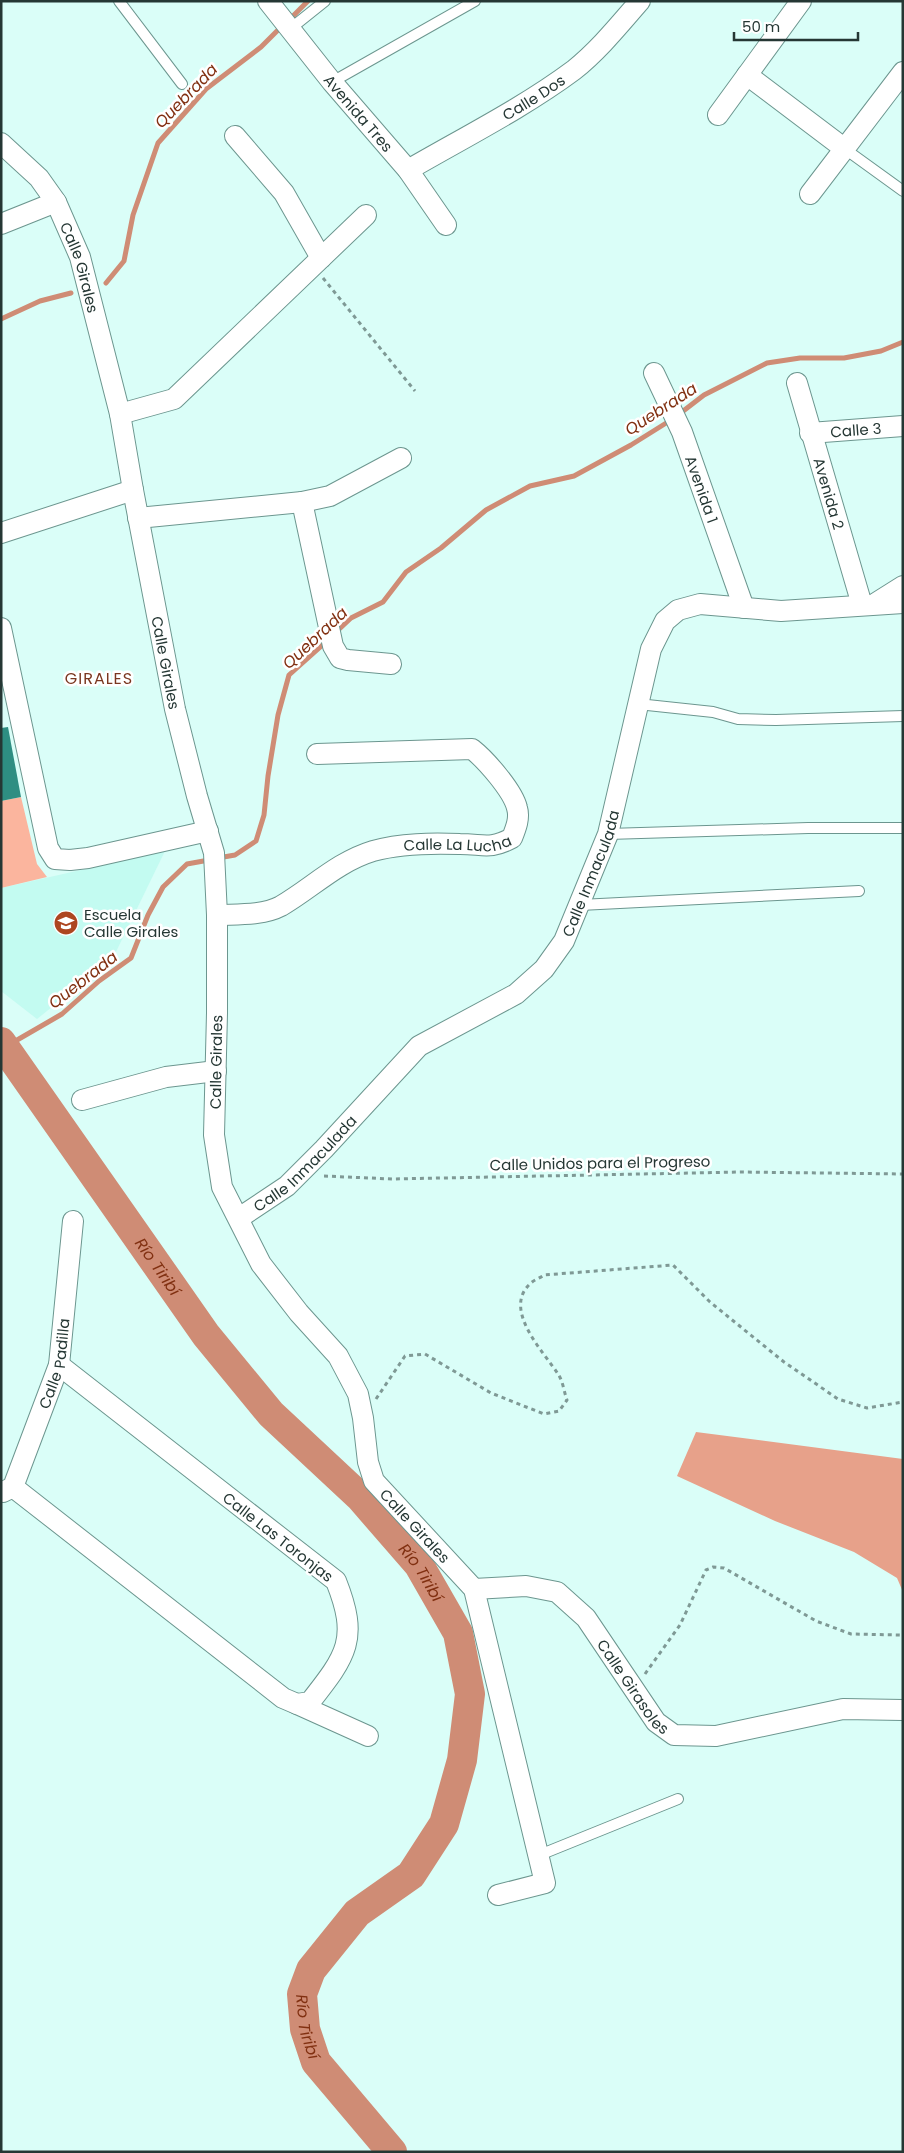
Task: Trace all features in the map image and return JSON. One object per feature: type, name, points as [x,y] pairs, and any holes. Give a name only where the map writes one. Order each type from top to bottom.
[{"type":"street","name":"Avenida Tres","points":[[268,1],[332,82],[408,170],[446,224]]},
{"type":"street","name":"Calle Dos","points":[[408,170],[538,94],[575,69],[605,41],[640,1]]},
{"type":"street","points":[[718,115],[802,1]]},
{"type":"street","points":[[810,194],[903,72]]},
{"type":"street","points":[[747,75],[845,149]]},
{"type":"street","points":[[235,136],[284,193],[318,262]]},
{"type":"street","name":"Calle Girales","points":[[1,143],[39,178],[56,202],[80,257],[120,414],[175,709],[197,796],[214,853],[217,915],[214,1135],[222,1187],[261,1264],[299,1313],[338,1356],[358,1394],[368,1462],[374,1481],[474,1589],[545,1883],[498,1895]]},
{"type":"street","points":[[1,224],[56,202]]},
{"type":"street","points":[[120,414],[174,399],[366,215]]},
{"type":"street","name":"Avenida 1","points":[[654,373],[682,432],[744,608]]},
{"type":"street","name":"Avenida 2","points":[[797,383],[810,433],[869,604]]},
{"type":"street","name":"Calle 3","points":[[810,433],[903,426]]},
{"type":"street","points":[[138,518],[302,502],[330,496],[401,458]]},
{"type":"street","points":[[1,533],[133,490]]},
{"type":"street","points":[[302,502],[333,646],[336,652],[340,658],[348,660],[391,664]]},
{"type":"street","points":[[869,604],[903,586]]},
{"type":"street","name":"Calle Inmaculada","points":[[238,1218],[287,1186],[324,1149],[419,1046],[516,994],[544,969],[564,942],[608,834],[651,649],[665,622],[678,610],[700,604],[744,608],[809,610],[869,604],[903,603]]},
{"type":"street","points":[[1,628],[48,848],[55,859],[88,858],[208,831]]},
{"type":"street","name":"Calle La Lucha","points":[[217,915],[262,912],[280,906],[341,864],[373,851],[406,845],[462,844],[497,846],[512,838],[518,822],[517,807],[487,761],[472,749],[317,754]]},
{"type":"street","points":[[82,1100],[166,1076],[216,1070]]},
{"type":"street","name":"Calle Padilla","points":[[7,1490],[59,1365],[73,1221]]},
{"type":"street","name":"Calle Las Toronjas","points":[[59,1365],[336,1581],[344,1601],[349,1631],[345,1652],[332,1675],[310,1702],[297,1704]]},
{"type":"street","points":[[7,1490],[283,1698],[368,1736]]},
{"type":"street","name":"Calle Girasoles","points":[[474,1589],[526,1586],[557,1592],[586,1618],[656,1722],[674,1735],[716,1736],[843,1710],[903,1710]]},
{"type":"lane","points":[[119,1],[182,84]]},
{"type":"lane","points":[[290,29],[325,1]]},
{"type":"lane","points":[[332,82],[475,1]]},
{"type":"lane","points":[[845,149],[903,191]]},
{"type":"lane","points":[[638,704],[713,712],[738,719],[766,720],[903,716]]},
{"type":"lane","points":[[608,834],[808,828],[903,828]]},
{"type":"lane","points":[[580,905],[859,891]]},
{"type":"lane","points":[[537,1856],[678,1800]]},
{"type":"path","points":[[318,262],[415,391]]},
{"type":"path","name":"Calle Unidos para el Progreso","points":[[298,1174],[392,1178],[741,1172],[903,1174]]},
{"type":"path","points":[[363,1418],[405,1356],[425,1354],[491,1393],[544,1414],[559,1411],[567,1400],[560,1376],[534,1340],[521,1315],[522,1296],[530,1283],[544,1275],[674,1265],[710,1302],[784,1362],[838,1399],[867,1408],[903,1402]]},
{"type":"path","points":[[634,1689],[680,1625],[706,1570],[713,1566],[724,1568],[816,1621],[851,1634],[900,1635]]},
{"type":"shaded area","points":[[21,797],[37,864],[47,877],[1,888],[1,801]]},
{"type":"shaded area","name":"Escuela Calle Girales","points":[[165,851],[113,958],[37,1019],[1,991],[1,888]]},
{"type":"shaded area","points":[[696,1432],[903,1459],[903,1592],[897,1578],[854,1552],[775,1521],[677,1476]]},
{"type":"building","points":[[8,727],[21,797],[1,801],[1,728]]},
{"type":"waterway","name":"Quebrada","points":[[292,17],[308,1]]},
{"type":"waterway","name":"Quebrada","points":[[106,283],[124,261],[133,215],[158,143],[206,89],[261,47],[279,29]]},
{"type":"waterway","name":"Quebrada","points":[[1,319],[40,301],[71,293]]},
{"type":"waterway","name":"Quebrada","points":[[678,415],[704,395],[767,363],[800,358],[844,358],[881,351],[903,342]]},
{"type":"waterway","name":"Quebrada","points":[[335,633],[351,618],[383,602],[406,572],[441,548],[486,510],[530,486],[574,476],[631,445],[671,420]]},
{"type":"waterway","name":"Quebrada","points":[[218,858],[235,855],[256,841],[264,815],[278,715],[289,675],[327,641]]},
{"type":"waterway","name":"Quebrada","points":[[5,1047],[62,1014],[99,981],[131,958],[148,915],[163,887],[187,864],[209,860]]},
{"type":"waterway","name":"Río Tiribí","points":[[1,1042],[206,1335],[271,1414],[360,1497],[419,1565],[458,1633],[470,1694],[462,1760],[444,1824],[411,1875],[357,1913],[311,1970],[302,1994],[305,2029],[316,2062],[392,2152]]},
{"type":"place","name":"Escuela Calle Girales","points":[[66,923]]},
{"type":"district","name":"GIRALES","points":[[99,678]]}]
